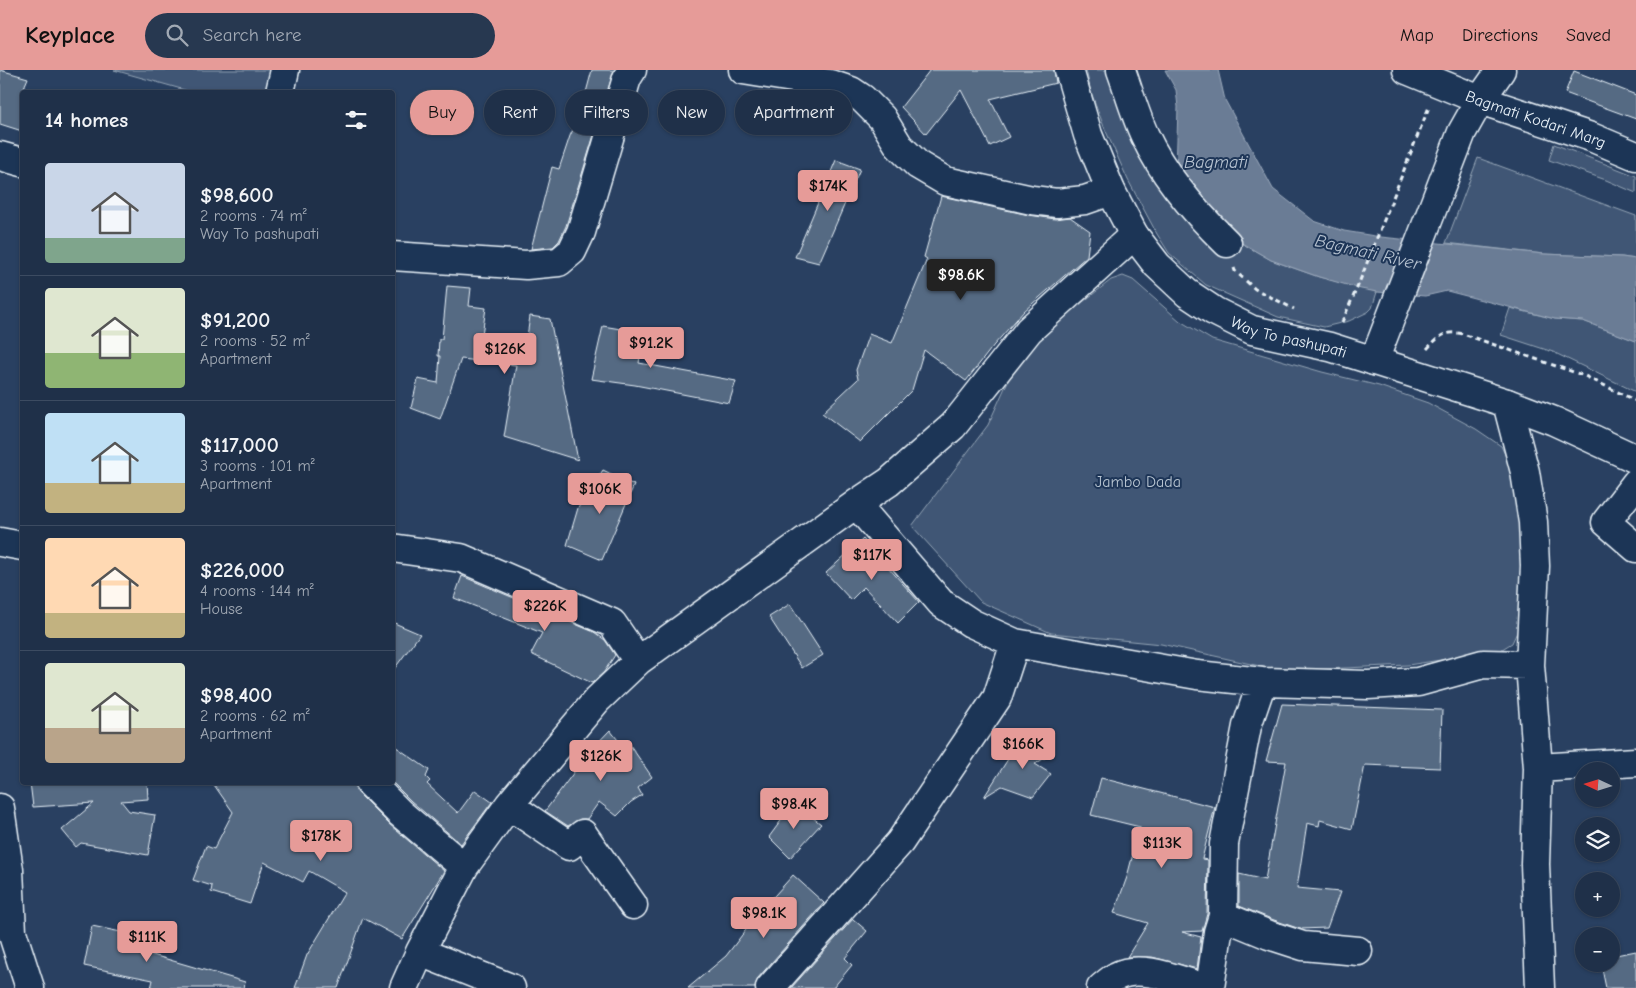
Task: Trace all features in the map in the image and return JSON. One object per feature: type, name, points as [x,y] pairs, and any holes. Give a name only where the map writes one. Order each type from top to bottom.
[{"type":"street","points":[[280,90],[285,70]]},
{"type":"street","points":[[395,256],[526,264],[559,262],[572,251],[581,232],[627,78],[632,70]]},
{"type":"street","points":[[743,70],[830,84],[851,90],[882,118],[899,146],[918,165],[946,180],[1032,200],[1057,203],[1085,200],[1111,190]]},
{"type":"street","name":"Way To pashupati","points":[[1069,70],[1088,135],[1111,190],[1134,235],[1158,265],[1187,293],[1214,312],[1252,330],[1330,347],[1506,403],[1554,421],[1636,459]]},
{"type":"street","points":[[1121,70],[1145,136],[1166,172],[1196,213],[1227,243]]},
{"type":"street","name":"Bagmati Kodari Marg","points":[[1407,70],[1480,100],[1591,137],[1636,156]]},
{"type":"street","points":[[1374,361],[1462,132],[1480,100],[1501,70]]},
{"type":"street","points":[[0,156],[20,161]]},
{"type":"street","points":[[404,988],[420,952],[464,867],[509,805],[597,700],[638,661],[889,482],[953,426],[1029,330],[1134,235]]},
{"type":"street","points":[[1506,403],[1525,472],[1533,522],[1535,566],[1530,665],[1538,768],[1535,864],[1540,988]]},
{"type":"street","points":[[1636,483],[1606,522],[1636,548]]},
{"type":"street","points":[[856,504],[942,603],[971,623],[1015,644],[1197,675],[1262,682],[1368,685],[1418,682],[1483,664],[1530,665]]},
{"type":"street","points":[[0,542],[20,546]]},
{"type":"street","points":[[395,548],[461,558],[612,623],[638,661]]},
{"type":"street","points":[[770,988],[900,842],[997,698],[1015,644]]},
{"type":"street","points":[[1210,988],[1218,932],[1223,916],[1224,844],[1247,726],[1262,682]]},
{"type":"street","points":[[1538,768],[1636,762]]},
{"type":"street","points":[[372,785],[400,813],[464,867]]},
{"type":"street","points":[[509,805],[569,846],[583,834],[633,905]]},
{"type":"street","points":[[0,808],[8,870],[6,930],[30,988]]},
{"type":"street","points":[[1223,916],[1269,935],[1303,946],[1358,951]]},
{"type":"street","points":[[420,952],[511,988]]},
{"type":"street","points":[[1101,988],[1116,976],[1127,972],[1144,971],[1205,988]]},
{"type":"path","points":[[1330,347],[1357,288],[1421,126]]},
{"type":"path","points":[[1227,243],[1235,271],[1255,289],[1301,313]]},
{"type":"path","points":[[1414,374],[1426,351],[1436,339],[1452,332],[1463,334],[1576,373],[1636,401]]},
{"type":"green space","points":[[114,70],[273,70],[268,90],[185,90]]},
{"type":"green space","points":[[1086,70],[1124,70],[1153,140],[1238,241],[1271,260],[1319,277],[1377,292],[1372,308],[1368,312],[1349,321],[1324,327],[1278,317],[1206,285],[1169,253],[1157,234],[1128,180],[1104,127],[1091,92]]},
{"type":"green space","points":[[1554,144],[1636,176],[1636,193],[1606,180],[1549,160]]},
{"type":"green space","points":[[1478,158],[1636,216],[1636,259],[1544,254],[1446,243]]},
{"type":"green space","name":"Jambo Dada","points":[[1123,276],[1133,280],[1180,321],[1212,340],[1322,372],[1379,386],[1428,403],[1476,429],[1501,446],[1515,476],[1524,509],[1522,621],[1512,643],[1499,651],[1408,665],[1282,671],[1161,644],[1051,633],[981,602],[912,526],[988,425],[1013,370],[1051,327],[1111,280]]},
{"type":"green space","points":[[1510,308],[1555,319],[1583,321],[1636,341],[1636,392],[1553,352],[1501,335]]},
{"type":"water","name":"Bagmati","points":[[1165,70],[1218,70],[1225,100],[1273,189],[1314,221],[1344,231],[1381,237],[1544,254],[1636,259],[1636,341],[1583,321],[1555,319],[1447,291],[1425,296],[1361,289],[1271,260],[1238,241],[1176,172],[1178,107],[1176,90]]},
{"type":"building","points":[[0,70],[28,78],[23,90],[20,90],[20,130],[0,124]]},
{"type":"building","points":[[592,70],[614,70],[608,90],[587,90]]},
{"type":"building","points":[[930,70],[1054,70],[1056,83],[990,99],[1009,137],[990,146],[961,90],[926,134],[901,107]]},
{"type":"building","points":[[1574,71],[1636,95],[1636,119],[1565,93]]},
{"type":"building","points":[[594,135],[566,226],[559,241],[553,247],[531,249],[552,167],[559,169],[570,136]]},
{"type":"building","points":[[836,160],[860,169],[819,263],[795,257]]},
{"type":"building","points":[[941,196],[1029,215],[1055,219],[1070,217],[1090,231],[1087,256],[1024,311],[966,381],[924,350],[912,390],[860,442],[822,413],[858,379],[856,370],[869,334],[892,343],[927,259],[924,257]]},
{"type":"building","points":[[447,286],[471,288],[469,306],[486,308],[481,341],[526,344],[530,316],[550,319],[578,460],[504,437],[516,365],[461,359],[440,419],[411,408],[418,379],[438,383],[439,339],[442,339]]},
{"type":"building","points":[[603,326],[644,333],[639,363],[736,381],[729,403],[635,385],[591,379]]},
{"type":"building","points":[[603,470],[634,485],[602,560],[567,545],[578,508]]},
{"type":"building","points":[[863,539],[919,602],[898,623],[864,587],[851,600],[826,573]]},
{"type":"building","points":[[462,576],[594,632],[605,640],[615,655],[604,672],[592,683],[531,654],[542,633],[454,598]]},
{"type":"building","points":[[790,604],[823,655],[802,668],[769,617]]},
{"type":"building","points":[[395,623],[420,634],[395,668]]},
{"type":"building","points":[[1282,704],[1442,710],[1440,768],[1365,765],[1352,829],[1320,820],[1319,826],[1307,823],[1297,888],[1340,892],[1327,928],[1300,929],[1239,906],[1239,874],[1265,880],[1286,762],[1266,761]]},
{"type":"building","points":[[610,730],[625,749],[630,745],[652,777],[638,788],[642,795],[631,802],[617,816],[599,802],[587,819],[580,819],[568,826],[545,811],[589,752]]},
{"type":"building","points":[[1022,737],[1053,753],[1035,764],[1051,774],[1033,797],[1002,786],[984,797]]},
{"type":"building","points":[[395,746],[429,770],[426,777],[430,781],[427,784],[458,813],[475,790],[492,802],[461,844],[395,785]]},
{"type":"building","points":[[1101,778],[1215,807],[1202,859],[1208,860],[1207,914],[1202,931],[1182,932],[1201,937],[1197,969],[1152,957],[1127,957],[1148,923],[1114,913],[1127,877],[1140,827],[1091,815]]},
{"type":"building","points":[[30,785],[147,785],[148,799],[121,801],[129,811],[155,815],[148,855],[81,843],[76,847],[62,830],[94,803],[33,807]]},
{"type":"building","points":[[214,785],[355,785],[358,793],[389,824],[444,871],[402,939],[363,918],[338,988],[295,988],[307,955],[345,892],[309,871],[303,882],[264,862],[250,904],[211,892],[212,886],[193,880],[206,846],[214,849],[233,812]]},
{"type":"building","points":[[794,803],[821,824],[790,858],[769,837]]},
{"type":"building","points":[[793,875],[824,903],[758,978],[755,988],[688,988],[726,956],[758,914]]},
{"type":"building","points":[[853,919],[867,931],[845,958],[852,965],[833,988],[791,988]]},
{"type":"building","points":[[92,926],[150,938],[146,953],[245,982],[244,988],[151,988],[153,980],[84,966]]},
{"type":"building","points":[[1636,951],[1636,988],[1606,988],[1603,972],[1620,972],[1620,954]]},
{"type":"water label","name":"Bagmati River","points":[[1368,252]]}]
